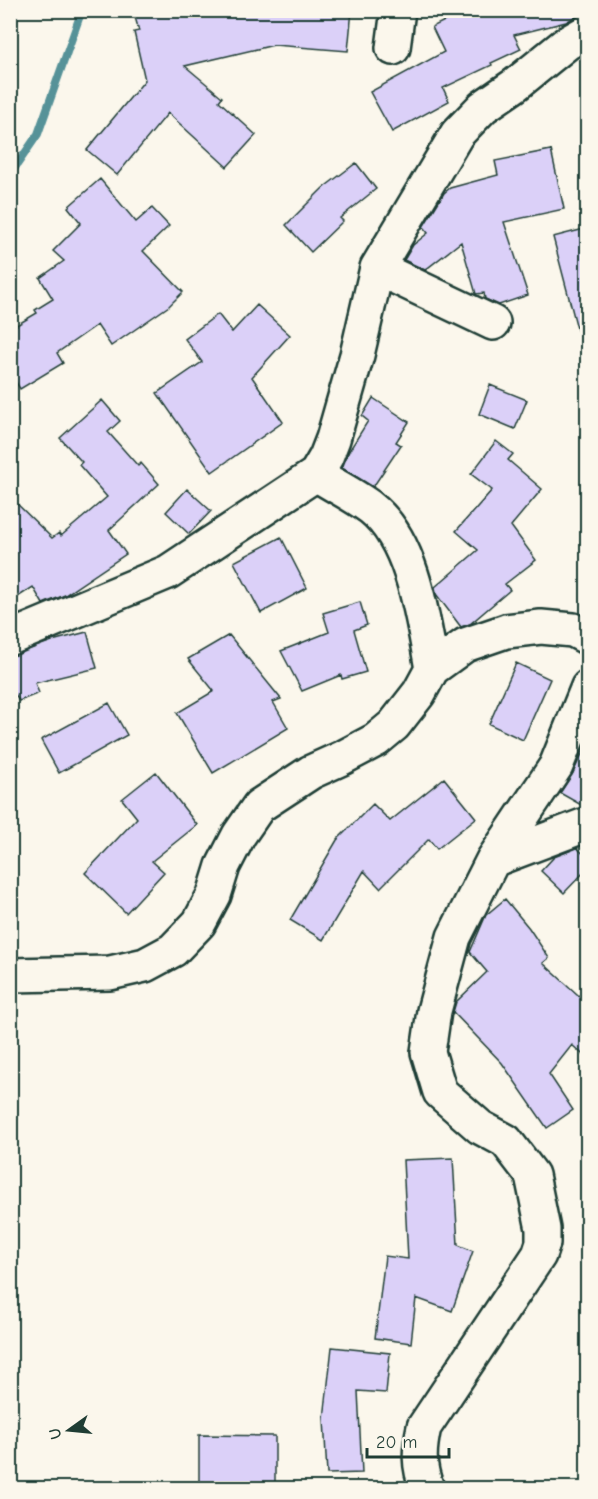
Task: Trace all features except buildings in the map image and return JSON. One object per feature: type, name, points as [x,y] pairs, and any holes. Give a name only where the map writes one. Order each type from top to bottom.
[{"type":"street","points":[[393,48],[398,10]]},
{"type":"street","points":[[10,639],[168,572],[316,474],[333,439],[357,355],[377,268],[457,134],[483,107],[515,86],[567,43],[588,31]]},
{"type":"street","points":[[377,268],[493,323]]},
{"type":"street","points":[[316,474],[370,507],[383,520],[395,539],[412,573],[432,669]]},
{"type":"street","points":[[10,975],[110,974],[145,965],[173,950],[199,923],[214,895],[228,856],[259,806],[311,772],[376,740],[394,725],[419,693],[432,669],[465,645],[506,631],[541,627],[573,630],[588,638]]},
{"type":"street","points":[[427,1488],[422,1476],[419,1450],[424,1427],[539,1255],[543,1243],[543,1229],[532,1174],[506,1142],[480,1127],[440,1092],[428,1052],[434,1011],[454,937],[493,860],[556,766],[588,687]]},
{"type":"street","points":[[493,860],[588,824]]},
{"type":"waterway","points":[[10,175],[38,134],[82,10]]}]
